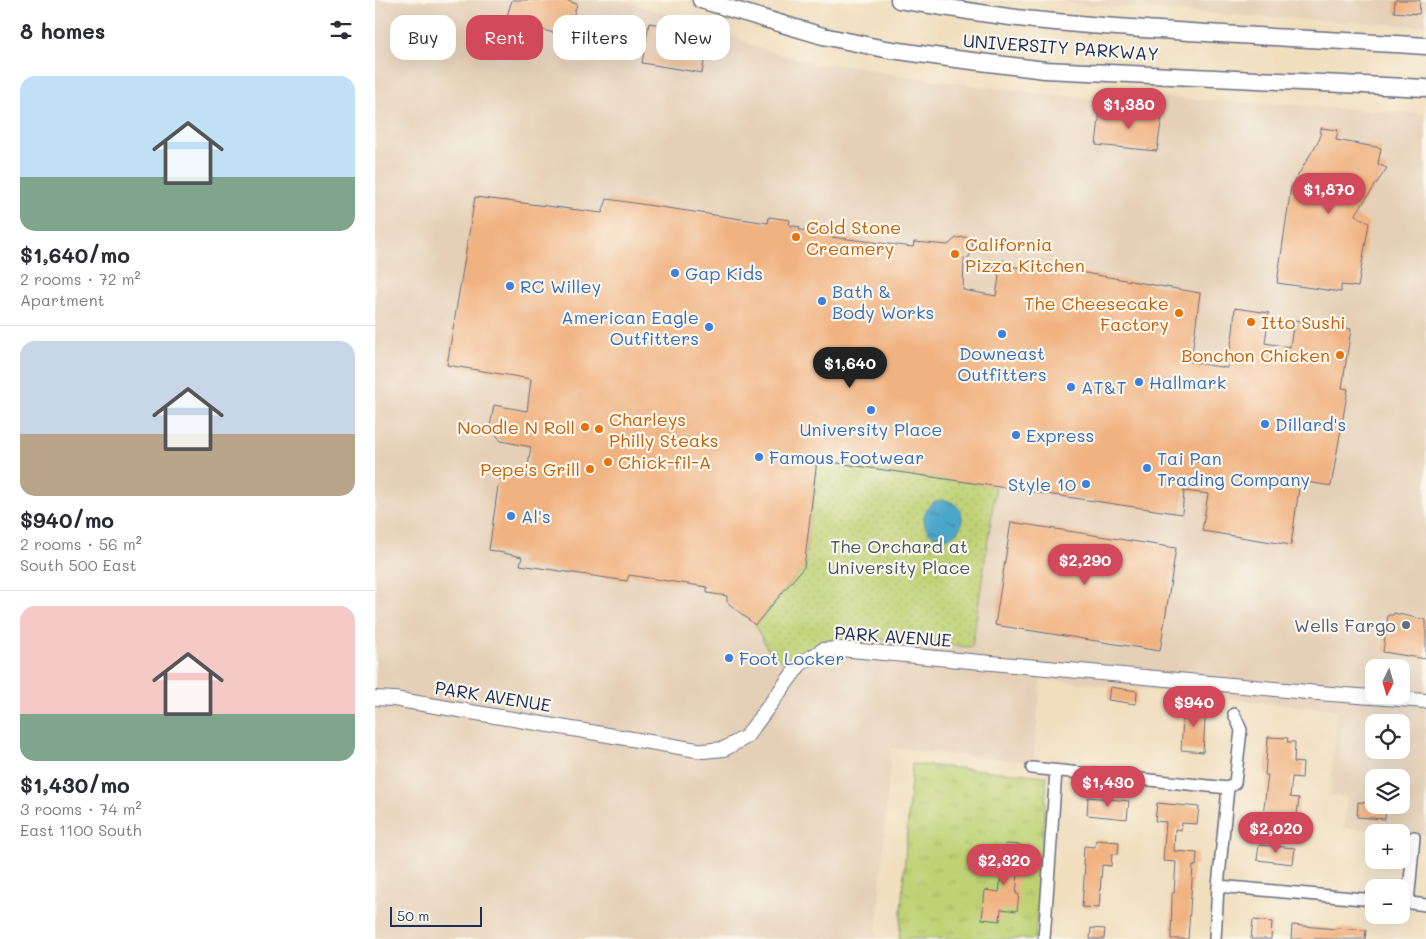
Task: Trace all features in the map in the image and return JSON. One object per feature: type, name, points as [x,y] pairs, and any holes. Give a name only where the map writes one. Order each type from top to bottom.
[{"type":"main road","name":"UNIVERSITY PARKWAY","points":[[701,0],[823,36],[885,49],[965,61],[1045,70],[1426,88]]},
{"type":"main road","name":"UNIVERSITY PARKWAY","points":[[899,0],[1035,20],[1426,46]]},
{"type":"street","name":"PARK AVENUE","points":[[375,698],[394,699],[703,751],[724,749],[746,737],[800,664],[823,650],[840,649],[1426,701]]},
{"type":"street","points":[[1032,768],[1228,788],[1235,783],[1241,730],[1234,714]]},
{"type":"street","points":[[1045,939],[1056,771]]},
{"type":"street","points":[[1215,939],[1218,886],[1228,788]]},
{"type":"street","points":[[1408,879],[1414,837]]},
{"type":"street","points":[[1218,886],[1365,899]]},
{"type":"street","points":[[1410,903],[1426,905]]},
{"type":"shaded area","name":"University Place","points":[[375,0],[620,0],[671,15],[656,15],[656,60],[730,60],[730,35],[760,49],[816,64],[857,66],[889,74],[1059,96],[1095,98],[1100,93],[1426,114],[1426,835],[1410,834],[1410,824],[1365,824],[1365,830],[1344,828],[1347,797],[1330,795],[1337,710],[1041,679],[1033,762],[891,748],[876,939],[375,939]]},
{"type":"shaded area","points":[[1054,0],[1426,0],[1426,24],[1417,26],[1185,12],[1074,4],[1067,1]]},
{"type":"green space","name":"The Orchard at University Place","points":[[817,460],[996,486],[972,647],[841,636],[812,647],[788,667],[767,648],[755,625],[804,567]]},
{"type":"green space","points":[[912,764],[1047,776],[1035,939],[899,939]]},
{"type":"water","points":[[943,500],[957,505],[962,519],[957,533],[943,538],[929,533],[924,519],[929,505]]},
{"type":"building","points":[[512,0],[565,0],[577,4],[574,15],[553,15],[553,33],[543,30],[543,15],[507,15]]},
{"type":"building","points":[[1395,0],[1420,0],[1419,14],[1394,12]]},
{"type":"building","points":[[649,23],[656,24],[656,60],[704,60],[702,73],[642,63],[643,60],[646,60],[646,40]]},
{"type":"building","points":[[1100,110],[1162,115],[1157,151],[1096,145]]},
{"type":"building","points":[[1321,128],[1338,130],[1336,140],[1381,148],[1378,164],[1387,168],[1355,215],[1369,223],[1358,287],[1341,285],[1341,292],[1277,283],[1291,187],[1320,138]]},
{"type":"building","name":"University Place","points":[[475,197],[602,213],[607,199],[768,223],[769,217],[790,220],[789,225],[800,227],[799,230],[831,232],[831,237],[913,247],[914,242],[948,245],[956,238],[967,237],[971,239],[973,248],[969,257],[964,258],[963,290],[996,296],[999,276],[992,266],[1004,260],[1008,266],[1045,271],[1045,266],[1200,293],[1191,362],[1227,368],[1235,308],[1269,313],[1265,343],[1290,347],[1294,320],[1351,329],[1342,388],[1348,389],[1331,486],[1300,481],[1291,545],[1202,531],[1208,494],[1184,491],[1182,514],[817,460],[804,567],[755,625],[727,602],[727,596],[707,593],[707,587],[629,575],[627,581],[520,565],[522,557],[489,550],[499,479],[526,478],[531,447],[501,441],[490,427],[494,405],[527,411],[531,379],[447,365]]},
{"type":"building","points":[[1011,522],[1176,548],[1160,651],[995,625]]},
{"type":"building","points":[[1394,613],[1426,620],[1426,659],[1383,652],[1388,615],[1393,615]]},
{"type":"building","points":[[1110,687],[1137,691],[1136,704],[1108,700]]},
{"type":"building","points":[[1184,705],[1206,706],[1203,752],[1181,750]]},
{"type":"building","points":[[1268,737],[1288,738],[1287,742],[1295,742],[1294,762],[1303,763],[1302,778],[1292,777],[1290,797],[1299,798],[1297,815],[1289,814],[1288,818],[1263,815],[1268,775],[1265,775]]},
{"type":"building","points":[[1088,797],[1129,801],[1127,819],[1087,815]]},
{"type":"building","points":[[1358,802],[1365,802],[1365,814],[1385,814],[1385,819],[1357,817]]},
{"type":"building","points":[[1157,803],[1199,807],[1197,824],[1182,823],[1181,830],[1175,829],[1174,851],[1197,853],[1196,866],[1193,866],[1188,939],[1171,939],[1172,893],[1174,893],[1176,862],[1163,861],[1166,822],[1155,821]]},
{"type":"building","points":[[1096,840],[1119,842],[1118,854],[1112,854],[1111,866],[1102,865],[1099,908],[1082,907],[1085,864],[1083,864],[1084,846],[1095,847]]},
{"type":"building","points":[[1005,844],[1021,845],[1016,894],[1019,894],[1017,911],[1001,909],[1000,921],[982,919],[985,890],[999,892]]},
{"type":"building","points":[[1259,845],[1295,848],[1293,864],[1257,860]]},
{"type":"building","points":[[1253,920],[1272,922],[1271,939],[1251,939]]},
{"type":"building","points":[[1292,925],[1366,930],[1365,939],[1291,939]]},
{"type":"building","points":[[1091,928],[1105,929],[1104,939],[1090,939]]},
{"type":"place","name":"Cold Stone Creamery","points":[[796,237]]},
{"type":"place","name":"California Pizza Kitchen","points":[[955,254]]},
{"type":"place","name":"Gap Kids","points":[[675,273]]},
{"type":"place","name":"RC Willey","points":[[510,286]]},
{"type":"place","name":"Bath & Body Works","points":[[822,301]]},
{"type":"place","name":"The Cheesecake Factory","points":[[1179,313]]},
{"type":"place","name":"Itto Sushi","points":[[1251,322]]},
{"type":"place","name":"American Eagle Outfitters","points":[[709,327]]},
{"type":"place","name":"Downeast Outfitters","points":[[1002,334]]},
{"type":"place","name":"Bonchon Chicken","points":[[1340,355]]},
{"type":"place","name":"Hallmark","points":[[1139,382]]},
{"type":"place","name":"AT&T","points":[[1071,387]]},
{"type":"place","name":"University Place","points":[[871,410]]},
{"type":"place","name":"Dillard's","points":[[1265,424]]},
{"type":"place","name":"Noodle N Roll","points":[[585,427]]},
{"type":"place","name":"Charleys Philly Steaks","points":[[599,429]]},
{"type":"place","name":"Express","points":[[1016,435]]},
{"type":"place","name":"Famous Footwear","points":[[759,457]]},
{"type":"place","name":"Chick-fil-A","points":[[608,462]]},
{"type":"place","name":"Tai Pan Trading Company","points":[[1147,468]]},
{"type":"place","name":"Pepe's Grill","points":[[590,469]]},
{"type":"place","name":"Style 10","points":[[1086,484]]},
{"type":"place","name":"Al's","points":[[511,516]]},
{"type":"place","name":"Wells Fargo","points":[[1406,625]]},
{"type":"place","name":"Foot Locker","points":[[729,658]]}]
